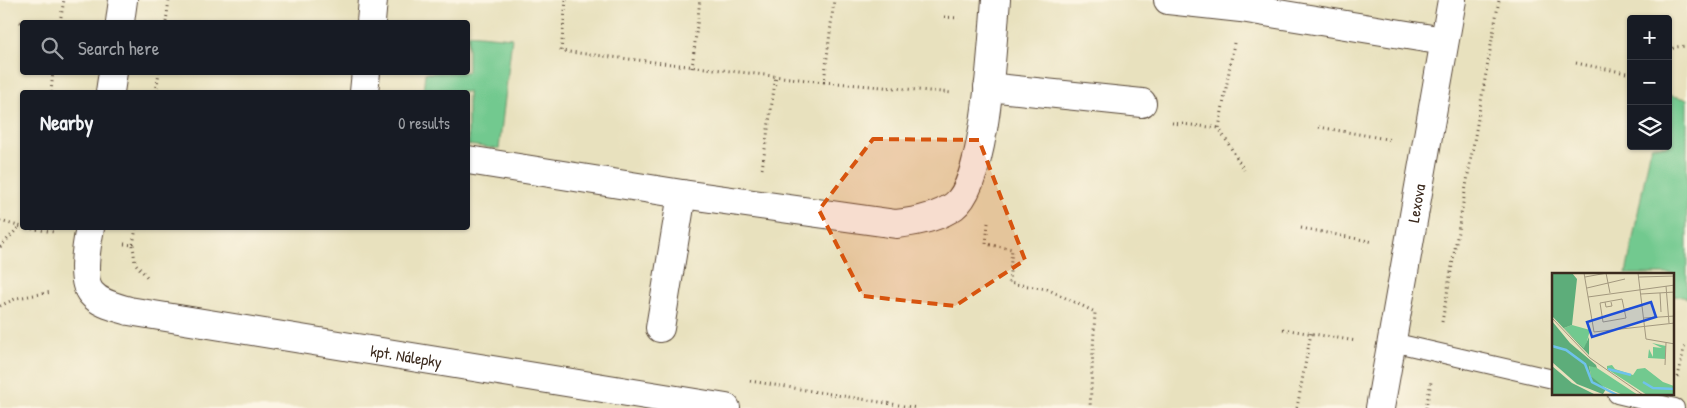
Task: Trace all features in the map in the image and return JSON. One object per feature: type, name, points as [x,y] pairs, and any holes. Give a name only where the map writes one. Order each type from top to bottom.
[{"type":"street","points":[[120,20],[123,0]]},
{"type":"street","points":[[371,20],[373,0]]},
{"type":"street","points":[[470,160],[682,194],[896,224],[921,221],[954,206],[964,195],[976,166],[983,134],[996,0]]},
{"type":"street","points":[[1168,0],[1240,8],[1444,41]]},
{"type":"street","name":"Lexova","points":[[1380,408],[1452,0]]},
{"type":"street","points":[[110,90],[112,75]]},
{"type":"street","points":[[364,90],[366,75]]},
{"type":"street","points":[[987,92],[1142,103]]},
{"type":"street","points":[[660,328],[682,194]]},
{"type":"street","points":[[89,289],[85,269],[90,230]]},
{"type":"street","name":"kpt. Nálepky","points":[[89,289],[100,300],[111,306],[129,311],[527,374],[726,408]]},
{"type":"lane","points":[[1392,342],[1552,379]]},
{"type":"lane","points":[[1625,396],[1675,408]]},
{"type":"path","points":[[60,20],[64,0]]},
{"type":"path","points":[[166,20],[169,0]]},
{"type":"path","points":[[566,0],[561,51],[692,68],[824,82],[987,92]]},
{"type":"path","points":[[692,68],[700,0]]},
{"type":"path","points":[[824,82],[834,0]]},
{"type":"path","points":[[1426,408],[1499,0]]},
{"type":"path","points":[[1240,8],[1219,128],[1244,170]]},
{"type":"path","points":[[1672,48],[1687,46]]},
{"type":"path","points":[[1576,63],[1627,73]]},
{"type":"path","points":[[50,90],[53,75]]},
{"type":"path","points":[[156,90],[159,75]]},
{"type":"path","points":[[762,173],[776,76]]},
{"type":"path","points":[[1170,122],[1219,128]]},
{"type":"path","points":[[1319,127],[1396,140]]},
{"type":"path","points":[[988,215],[986,244],[1012,249],[1008,283],[1047,289],[1096,312],[1090,408]]},
{"type":"path","points":[[0,221],[20,226]]},
{"type":"path","points":[[0,246],[20,227]]},
{"type":"path","points":[[1301,228],[1378,243]]},
{"type":"path","points":[[0,306],[16,298],[89,289]]},
{"type":"path","points":[[1283,329],[1360,342]]},
{"type":"path","points":[[1297,408],[1311,333]]},
{"type":"highlighted area","points":[[873,139],[979,140],[1025,260],[955,306],[863,296],[819,210]]},
{"type":"green space","points":[[470,34],[512,38],[499,149],[470,145],[470,90],[423,90],[425,75],[470,75]]},
{"type":"green space","points":[[1672,96],[1687,99],[1687,298],[1674,295],[1674,273],[1626,273],[1650,150],[1672,150]]}]
